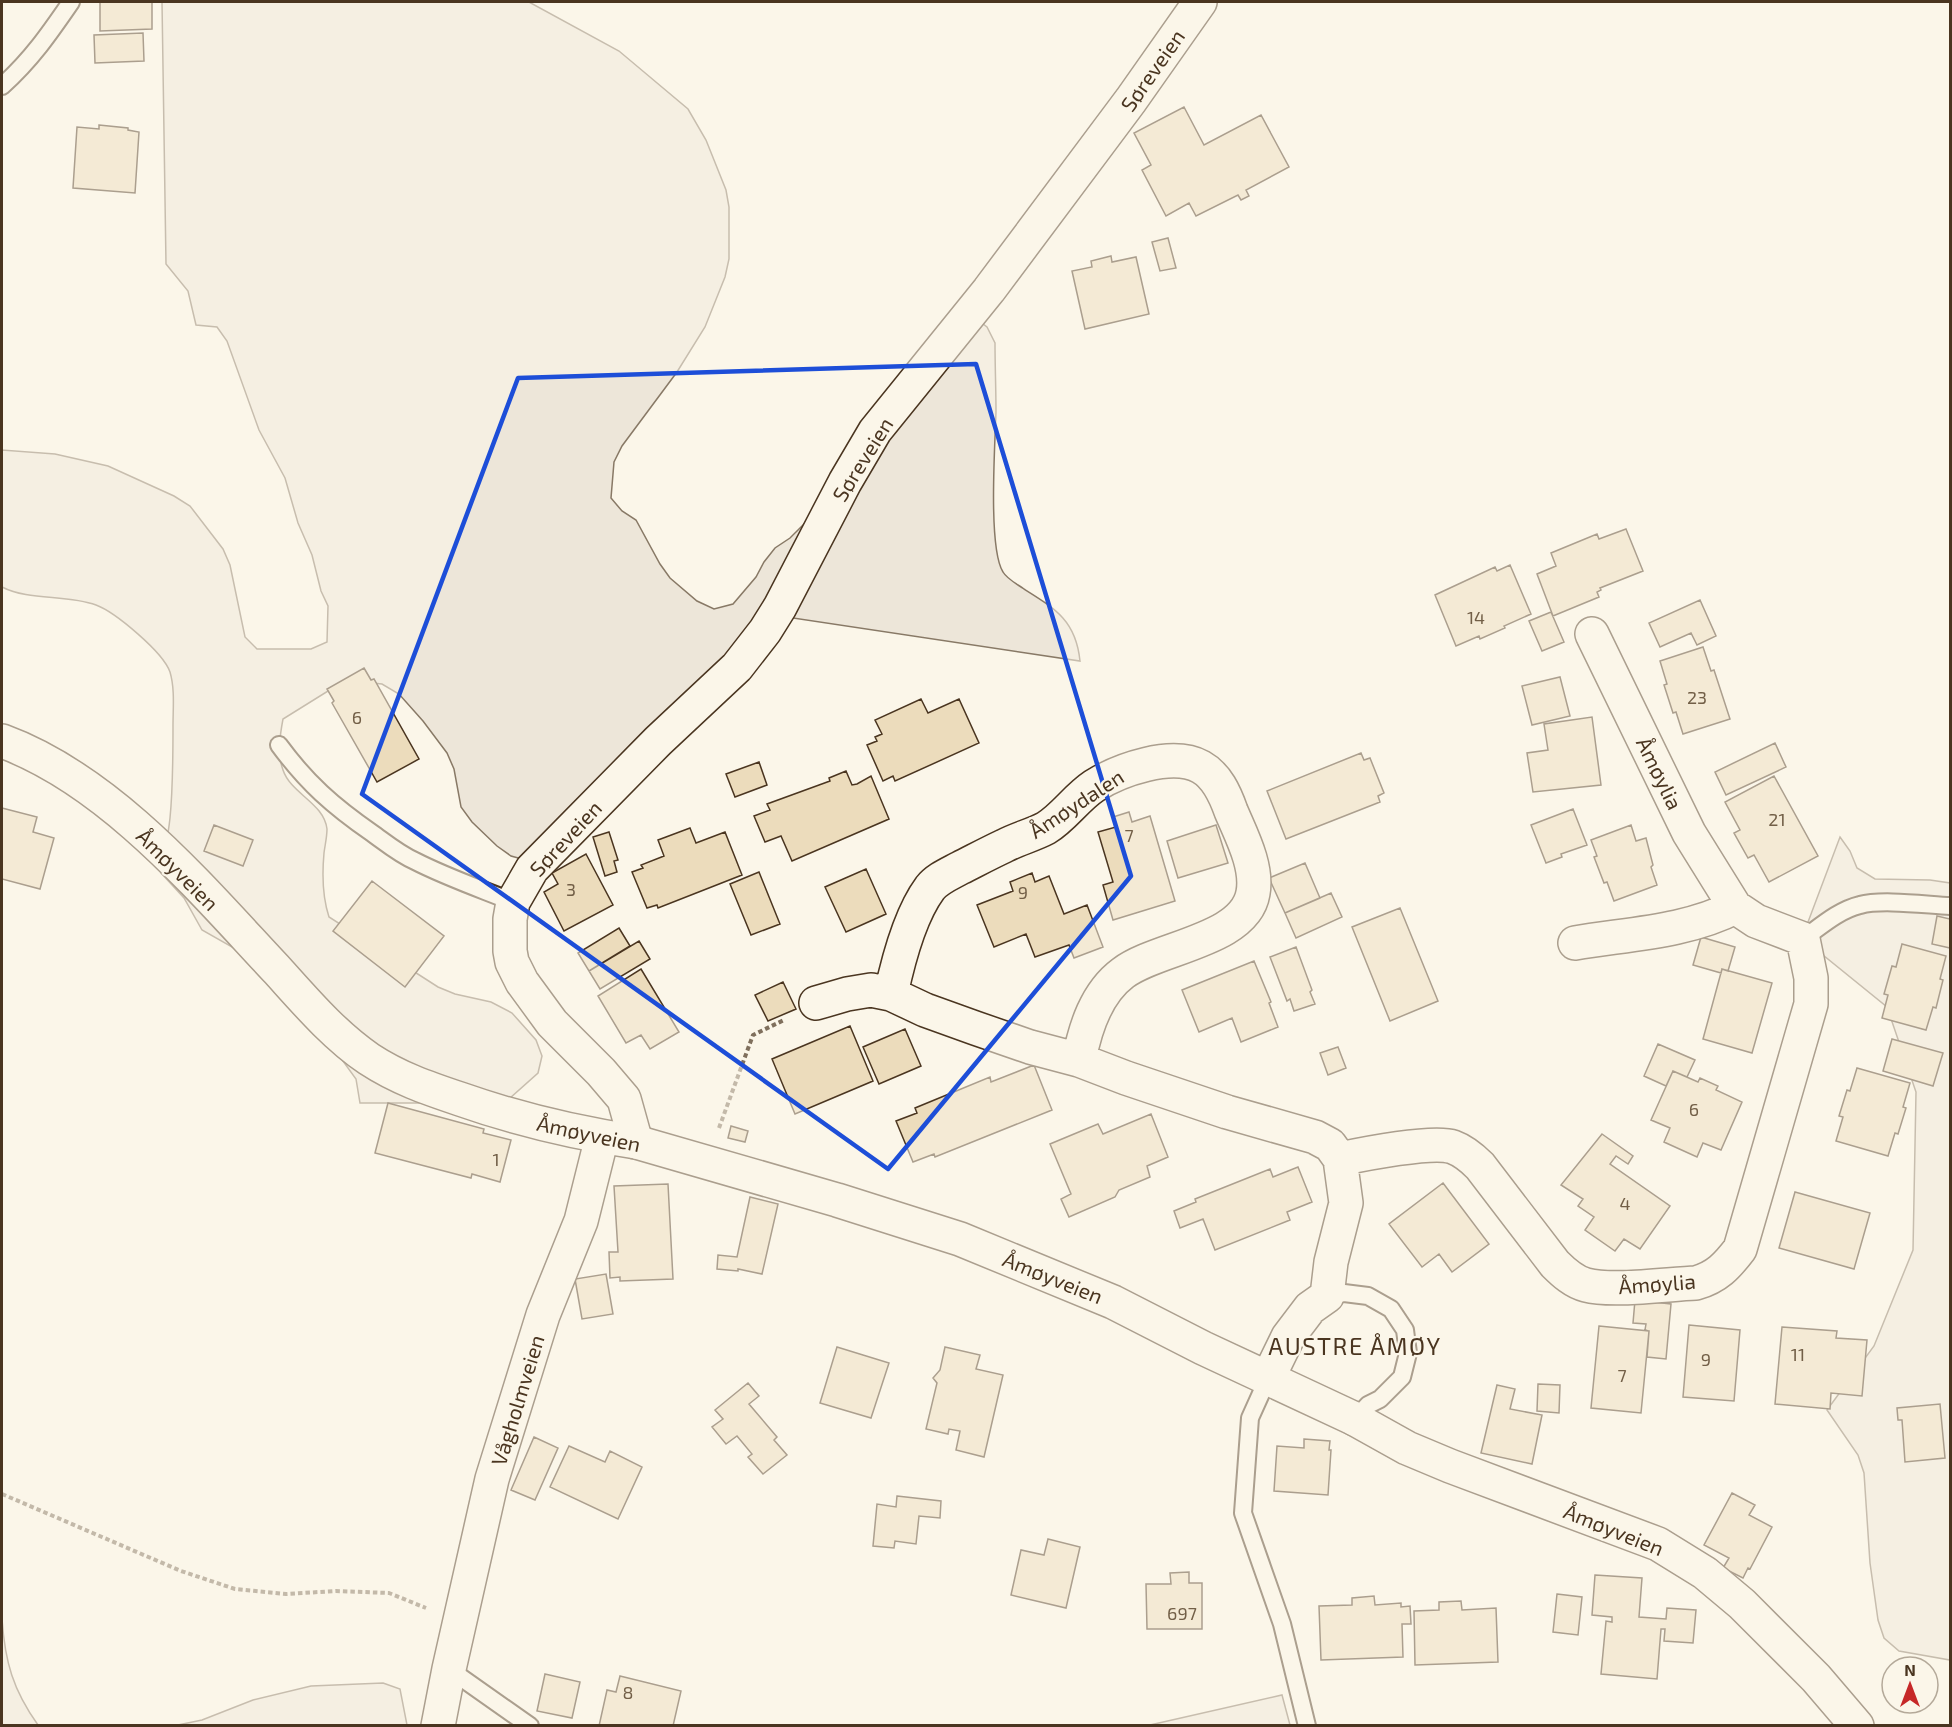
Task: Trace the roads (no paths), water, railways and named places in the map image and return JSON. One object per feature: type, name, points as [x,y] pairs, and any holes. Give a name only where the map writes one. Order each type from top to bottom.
[{"type":"street","name":"Søreveien","points":[[636,1142],[624,1099],[601,1072],[552,1023],[522,982],[512,962],[510,951],[510,919],[513,902],[532,869],[658,741],[737,667],[765,631],[780,607],[845,482],[875,432],[989,291],[1131,100],[1200,2]]},
{"type":"street","name":"Åmøylia","points":[[1340,1159],[1436,1144],[1453,1147],[1469,1155],[1480,1166],[1555,1264],[1566,1276],[1587,1285],[1617,1287],[1696,1282],[1709,1279],[1725,1269],[1740,1250],[1811,1004],[1811,978],[1803,939],[1756,921],[1735,907],[1689,833],[1592,634]]},
{"type":"street","name":"Åmøyveien","points":[[2,741],[21,748],[69,774],[109,803],[141,831],[211,901],[330,1027],[368,1058],[407,1081],[493,1111],[602,1137],[636,1142],[837,1200],[960,1239],[1113,1302],[1203,1348],[1355,1419],[1407,1448],[1658,1544],[1706,1573],[1742,1604],[1816,1678],[1857,1725]]},
{"type":"street","name":"Åmøydalen","points":[[891,994],[916,914],[930,888],[940,879],[1045,828],[1060,818],[1092,787],[1123,770],[1162,761],[1199,766],[1214,778],[1225,795],[1248,852],[1253,875],[1253,894],[1244,914],[1230,927],[1142,962],[1123,973],[1108,987],[1093,1011],[1083,1036],[1079,1060]]},
{"type":"street","points":[[1575,943],[1683,926],[1720,915],[1735,907]]},
{"type":"street","points":[[816,1003],[872,990],[891,994],[975,1029],[1079,1060],[1227,1112],[1315,1137],[1330,1145],[1340,1159],[1346,1203],[1331,1262],[1327,1296],[1310,1308],[1288,1337],[1268,1378]]},
{"type":"street","name":"Vågholmveien","points":[[438,1725],[492,1479],[543,1315],[580,1221],[602,1137]]},
{"type":"lane","points":[[2,86],[42,45],[71,2]]},
{"type":"lane","points":[[279,745],[298,771],[317,790],[345,814],[398,852],[416,862],[513,902]]},
{"type":"lane","points":[[1803,939],[1841,912],[1860,905],[1873,903],[1950,906]]},
{"type":"lane","points":[[1327,1296],[1344,1293],[1368,1296],[1391,1309],[1405,1329],[1408,1353],[1402,1377],[1355,1419]]},
{"type":"lane","points":[[1268,1378],[1250,1418],[1243,1513],[1282,1624],[1307,1725]]},
{"type":"lane","points":[[449,1669],[530,1725]]},
{"type":"district","name":"AUSTRE ÅMØY","points":[[1355,1345]]}]
